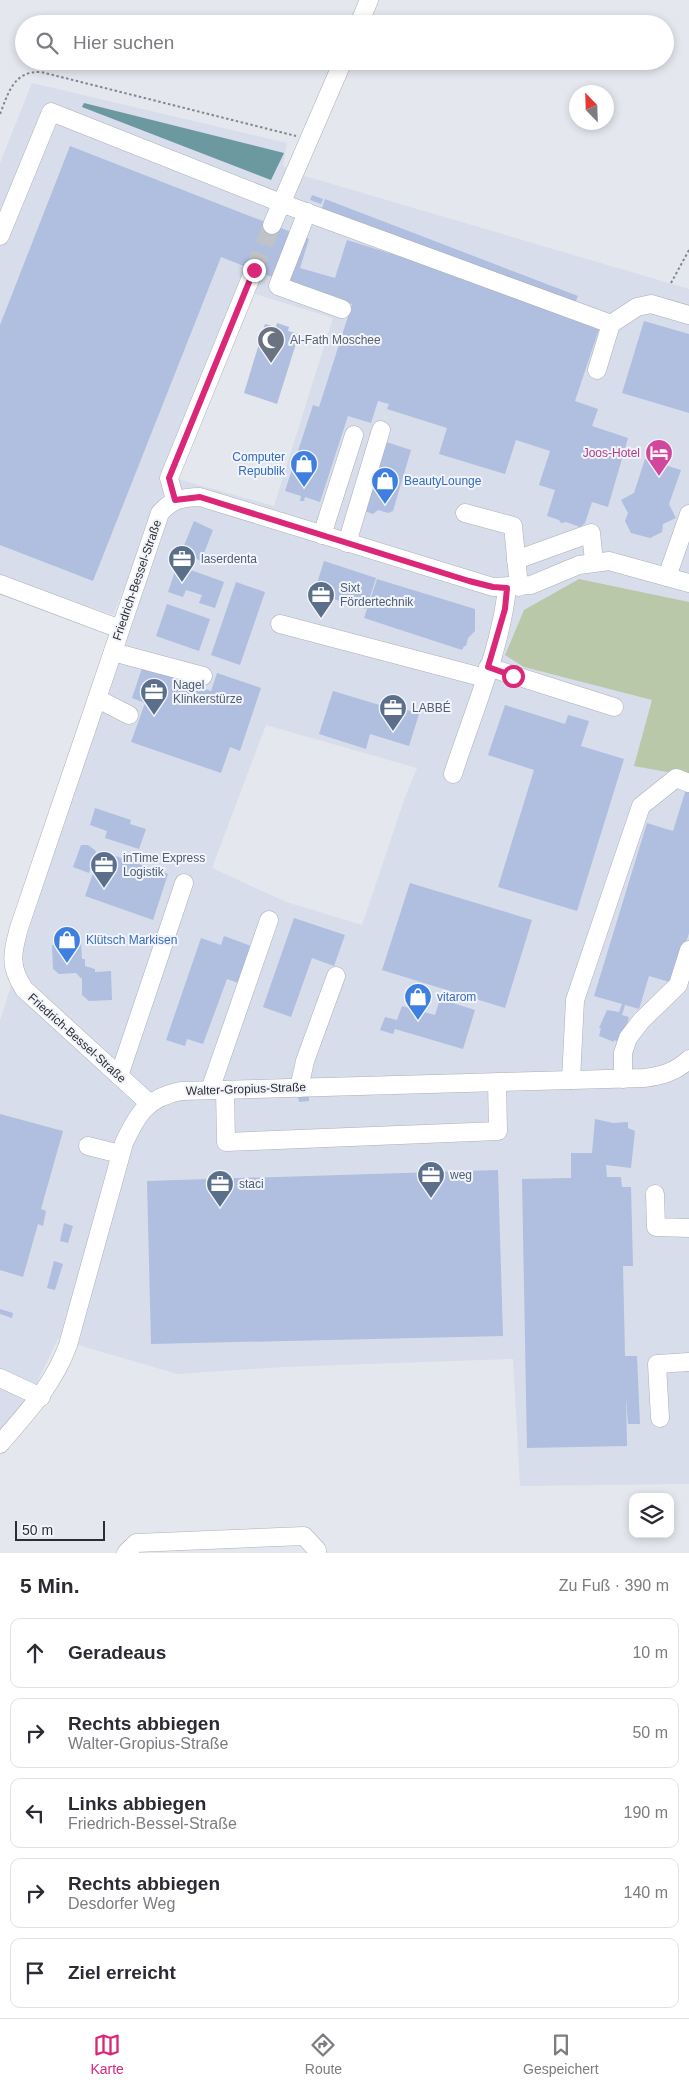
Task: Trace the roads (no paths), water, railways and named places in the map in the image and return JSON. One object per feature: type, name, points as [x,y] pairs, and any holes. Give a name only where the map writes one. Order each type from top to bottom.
[{"type":"street","points":[[363,15],[369,0]]},
{"type":"street","points":[[272,225],[338,70]]},
{"type":"street","points":[[0,236],[51,112],[281,203],[611,324]]},
{"type":"street","points":[[308,212],[278,286],[342,309]]},
{"type":"street","points":[[254,270],[169,478],[175,500],[200,497],[485,585],[513,587],[531,585],[579,565],[594,561],[623,563],[689,583]]},
{"type":"street","points":[[596,370],[611,324],[637,307],[650,304],[689,314]]},
{"type":"street","points":[[347,543],[382,430]]},
{"type":"street","points":[[322,535],[354,435]]},
{"type":"street","name":"Friedrich-Bessel-Straße","points":[[149,1103],[6,972],[19,928],[160,513],[175,500]]},
{"type":"street","points":[[453,774],[513,587],[516,560],[513,526],[465,513]]},
{"type":"street","points":[[667,577],[689,514]]},
{"type":"street","points":[[516,560],[591,533],[594,561]]},
{"type":"street","points":[[0,584],[120,629]]},
{"type":"street","points":[[280,624],[486,673],[614,707]]},
{"type":"street","points":[[113,652],[203,676]]},
{"type":"street","points":[[98,699],[130,715]]},
{"type":"street","points":[[570,1080],[575,1000],[641,806],[676,778],[689,783]]},
{"type":"street","points":[[119,1076],[184,883]]},
{"type":"street","points":[[269,920],[218,1090],[226,1142],[498,1131],[497,1082]]},
{"type":"street","points":[[623,1079],[623,1053],[628,1038],[641,1021],[678,985],[689,950]]},
{"type":"street","points":[[299,1088],[305,1061],[336,976]]},
{"type":"street","name":"Walter-Gropius-Straße","points":[[0,1444],[41,1397],[59,1370],[68,1345],[120,1154],[135,1120],[149,1103],[167,1094],[181,1091],[623,1079],[663,1076],[687,1068]]},
{"type":"street","points":[[88,1146],[120,1154]]},
{"type":"street","points":[[655,1194],[656,1227],[689,1228]]},
{"type":"street","points":[[660,1418],[657,1364],[689,1362]]},
{"type":"street","points":[[0,1378],[41,1397]]},
{"type":"street","points":[[126,1553],[136,1543],[304,1536],[317,1550],[317,1553]]},
{"type":"water","points":[[84,103],[284,153],[271,180],[82,107]]},
{"type":"tunnel","points":[[254,270],[272,225]]},
{"type":"place","name":"Al-Fath Moschee","points":[[271,364]]},
{"type":"place","name":"Joos-Hotel","points":[[659,477]]},
{"type":"place","name":"Computer Republik","points":[[304,488]]},
{"type":"place","name":"BeautyLounge","points":[[385,505]]},
{"type":"place","name":"laserdenta","points":[[182,583]]},
{"type":"place","name":"Sixt Fördertechnik","points":[[321,619]]},
{"type":"place","name":"Nagel Klinkerstürze","points":[[154,716]]},
{"type":"place","name":"LABBÉ","points":[[393,732]]},
{"type":"place","name":"inTime Express Logistik","points":[[104,889]]},
{"type":"place","name":"Klütsch Markisen","points":[[67,964]]},
{"type":"place","name":"vitarom","points":[[418,1021]]},
{"type":"place","name":"weg","points":[[431,1199]]},
{"type":"place","name":"staci","points":[[220,1208]]}]
